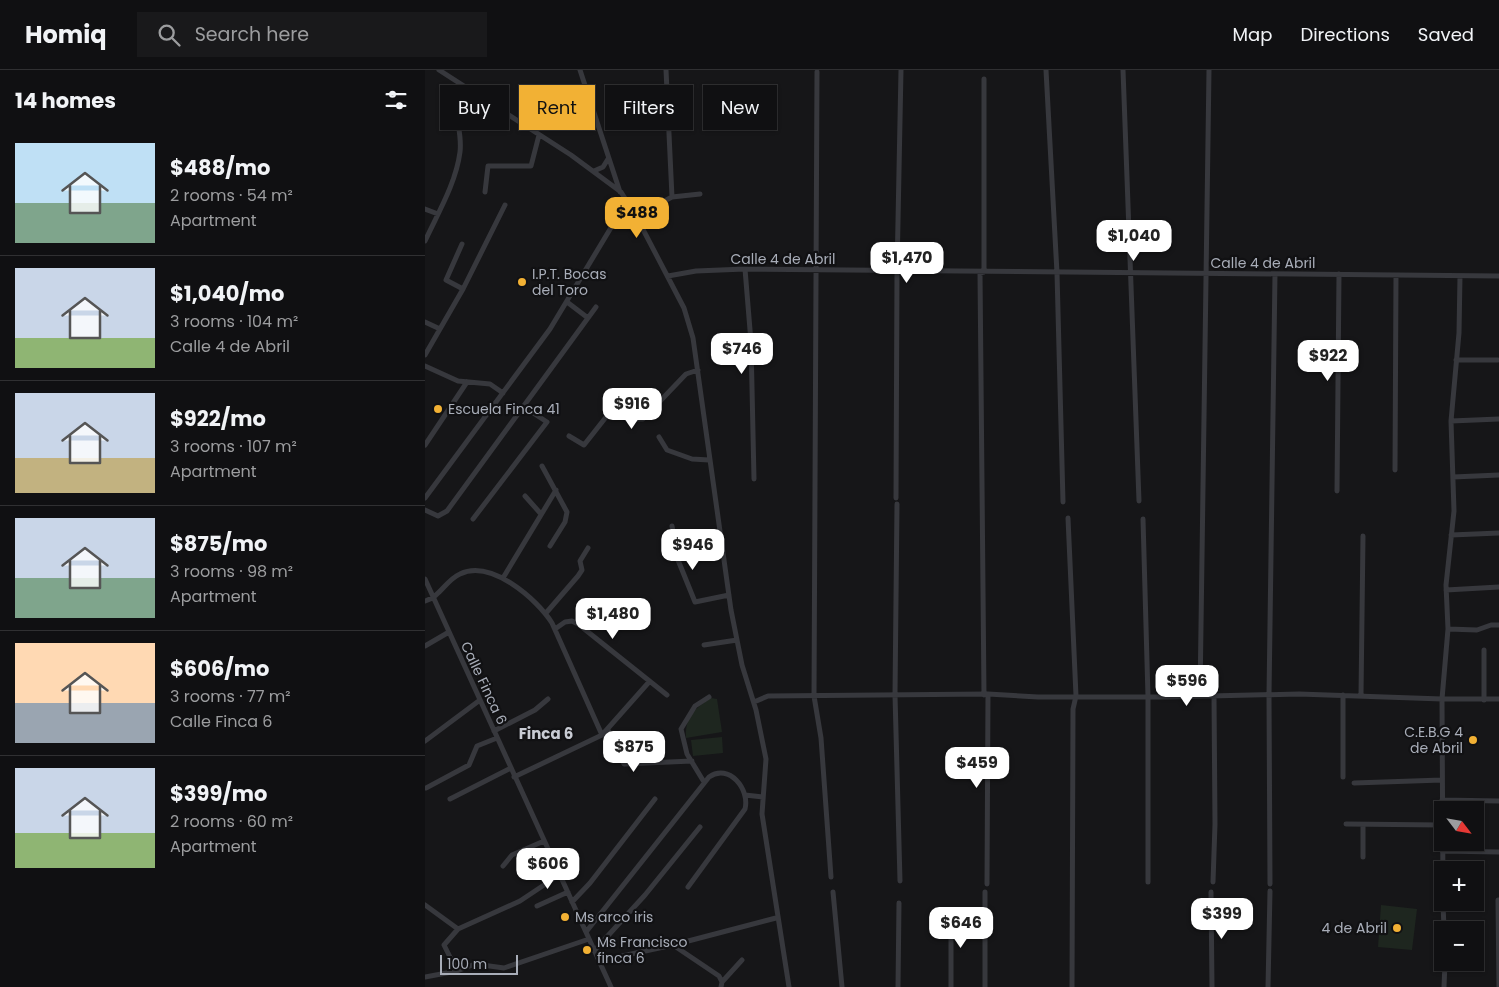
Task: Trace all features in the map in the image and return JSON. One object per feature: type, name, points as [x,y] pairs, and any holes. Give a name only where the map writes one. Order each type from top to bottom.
[{"type":"street","points":[[439,70],[594,171],[621,192]]},
{"type":"street","points":[[580,70],[621,192],[668,276],[689,322],[698,370],[729,595],[737,640],[754,702],[766,759],[762,814],[789,987]]},
{"type":"street","points":[[666,70],[672,197]]},
{"type":"street","points":[[900,881],[895,695],[897,272],[901,70]]},
{"type":"street","points":[[1046,70],[1057,273],[1063,502]]},
{"type":"street","points":[[1123,70],[1139,501]]},
{"type":"street","points":[[1199,696],[1209,70]]},
{"type":"street","points":[[817,72],[814,696],[821,738],[831,876]]},
{"type":"street","points":[[984,79],[982,273],[987,884]]},
{"type":"street","points":[[425,241],[458,165],[461,149],[454,105],[460,84]]},
{"type":"street","points":[[485,192],[488,166],[531,166],[539,135]]},
{"type":"street","points":[[594,171],[603,167],[609,159]]},
{"type":"street","points":[[636,216],[672,197],[700,194]]},
{"type":"street","points":[[425,498],[503,393],[567,302],[627,201]]},
{"type":"street","points":[[425,355],[463,289],[505,205]]},
{"type":"street","points":[[425,209],[437,214]]},
{"type":"street","points":[[462,244],[446,280],[463,289]]},
{"type":"street","points":[[745,270],[753,396],[754,479]]},
{"type":"street","name":"Calle 4 de Abril","points":[[668,276],[696,271],[745,270],[1499,276]]},
{"type":"street","points":[[1270,884],[1269,695],[1275,274]]},
{"type":"street","points":[[1337,491],[1339,274]]},
{"type":"street","points":[[1395,470],[1396,275]]},
{"type":"street","points":[[1460,276],[1451,421],[1454,494],[1446,590],[1448,630],[1442,699],[1442,800],[1499,801]]},
{"type":"street","points":[[567,302],[588,318]]},
{"type":"street","points":[[425,510],[435,515],[444,513],[596,307]]},
{"type":"street","points":[[425,322],[440,329]]},
{"type":"street","points":[[1456,360],[1497,360]]},
{"type":"street","points":[[425,366],[458,381],[490,384],[503,393]]},
{"type":"street","points":[[569,436],[584,445],[610,412],[628,419],[643,419],[686,374],[698,370]]},
{"type":"street","points":[[425,444],[467,382]]},
{"type":"street","points":[[473,518],[547,422],[524,407]]},
{"type":"street","points":[[1451,421],[1499,418]]},
{"type":"street","points":[[659,436],[667,450],[692,460],[709,460]]},
{"type":"street","points":[[542,466],[566,508],[567,516],[550,546]]},
{"type":"street","points":[[1453,477],[1499,475]]},
{"type":"street","points":[[503,578],[556,490]]},
{"type":"street","points":[[525,496],[541,514]]},
{"type":"street","points":[[1069,518],[1076,696],[1073,709],[1072,987]]},
{"type":"street","points":[[1143,518],[1148,697],[1149,882]]},
{"type":"street","points":[[672,526],[678,560],[695,602],[729,595]]},
{"type":"street","points":[[1451,535],[1499,533]]},
{"type":"street","points":[[1361,695],[1363,536]]},
{"type":"street","points":[[546,613],[582,570],[580,561],[588,548]]},
{"type":"street","points":[[425,602],[434,599],[439,590],[461,573],[473,570],[503,578],[527,596],[546,613],[555,629],[602,735]]},
{"type":"street","name":"Calle Finca 6","points":[[425,579],[611,987]]},
{"type":"street","points":[[1446,590],[1499,587]]},
{"type":"street","points":[[555,629],[572,621],[578,624],[667,695]]},
{"type":"street","points":[[1448,630],[1477,630],[1491,625],[1499,625]]},
{"type":"street","points":[[425,646],[449,632]]},
{"type":"street","points":[[704,645],[737,640]]},
{"type":"street","points":[[1484,650],[1484,700]]},
{"type":"street","points":[[515,777],[602,735],[649,682]]},
{"type":"street","points":[[754,702],[768,696],[895,695],[1038,697],[1361,695],[1442,699],[1499,699]]},
{"type":"street","points":[[1343,695],[1343,777]]},
{"type":"street","points":[[1213,882],[1215,824],[1214,696]]},
{"type":"street","points":[[704,782],[687,754],[681,729],[695,706],[709,697]]},
{"type":"street","points":[[494,731],[535,710],[548,699]]},
{"type":"street","points":[[425,741],[480,700]]},
{"type":"street","points":[[608,730],[624,764],[691,761]]},
{"type":"street","points":[[426,788],[469,765],[477,746],[497,738]]},
{"type":"street","points":[[450,799],[511,768]]},
{"type":"street","points":[[585,932],[704,782],[713,774],[729,775],[739,782],[745,796],[746,802],[742,815],[688,887]]},
{"type":"street","points":[[1354,783],[1442,780]]},
{"type":"street","points":[[745,796],[763,797]]},
{"type":"street","points":[[572,902],[590,883],[655,799]]},
{"type":"street","points":[[1346,824],[1434,825]]},
{"type":"street","points":[[1363,825],[1363,857]]},
{"type":"street","points":[[594,951],[645,895],[700,827]]},
{"type":"street","points":[[503,866],[512,855],[544,841]]},
{"type":"street","points":[[1442,861],[1442,851],[1499,852]]},
{"type":"street","points":[[457,971],[444,945],[458,929],[520,901],[559,875]]},
{"type":"street","points":[[1268,987],[1270,891]]},
{"type":"street","points":[[537,906],[567,892]]},
{"type":"street","points":[[833,892],[842,987]]},
{"type":"street","points":[[985,892],[985,987]]},
{"type":"street","points":[[1211,892],[1212,987]]},
{"type":"street","points":[[1498,900],[1499,987]]},
{"type":"street","points":[[898,987],[899,903]]},
{"type":"street","points":[[425,905],[458,929]]},
{"type":"street","points":[[951,911],[951,987]]},
{"type":"street","points":[[599,961],[673,945],[777,918]]},
{"type":"street","points":[[425,977],[457,971],[475,964],[504,968],[589,939]]},
{"type":"street","points":[[673,945],[719,976],[721,984]]},
{"type":"street","points":[[721,984],[742,960]]},
{"type":"street","points":[[1444,987],[1445,971]]},
{"type":"shaded area","points":[[711,698],[717,699],[722,732],[686,738],[687,724],[692,714]]},
{"type":"shaded area","points":[[722,737],[723,753],[693,756],[691,740]]},
{"type":"shaded area","name":"4 de Abril","points":[[1381,905],[1417,909],[1412,950],[1378,947]]},
{"type":"place","name":"I.P.T. Bocas del Toro","points":[[522,282]]},
{"type":"place","name":"Escuela Finca 41","points":[[438,409]]},
{"type":"place","name":"C.E.B.G 4 de Abril","points":[[1473,740]]},
{"type":"place","name":"Ms arco iris","points":[[565,917]]},
{"type":"place","name":"4 de Abril","points":[[1397,928]]},
{"type":"place","name":"Ms Francisco finca 6","points":[[587,950]]},
{"type":"district","name":"Finca 6","points":[[546,733]]}]
